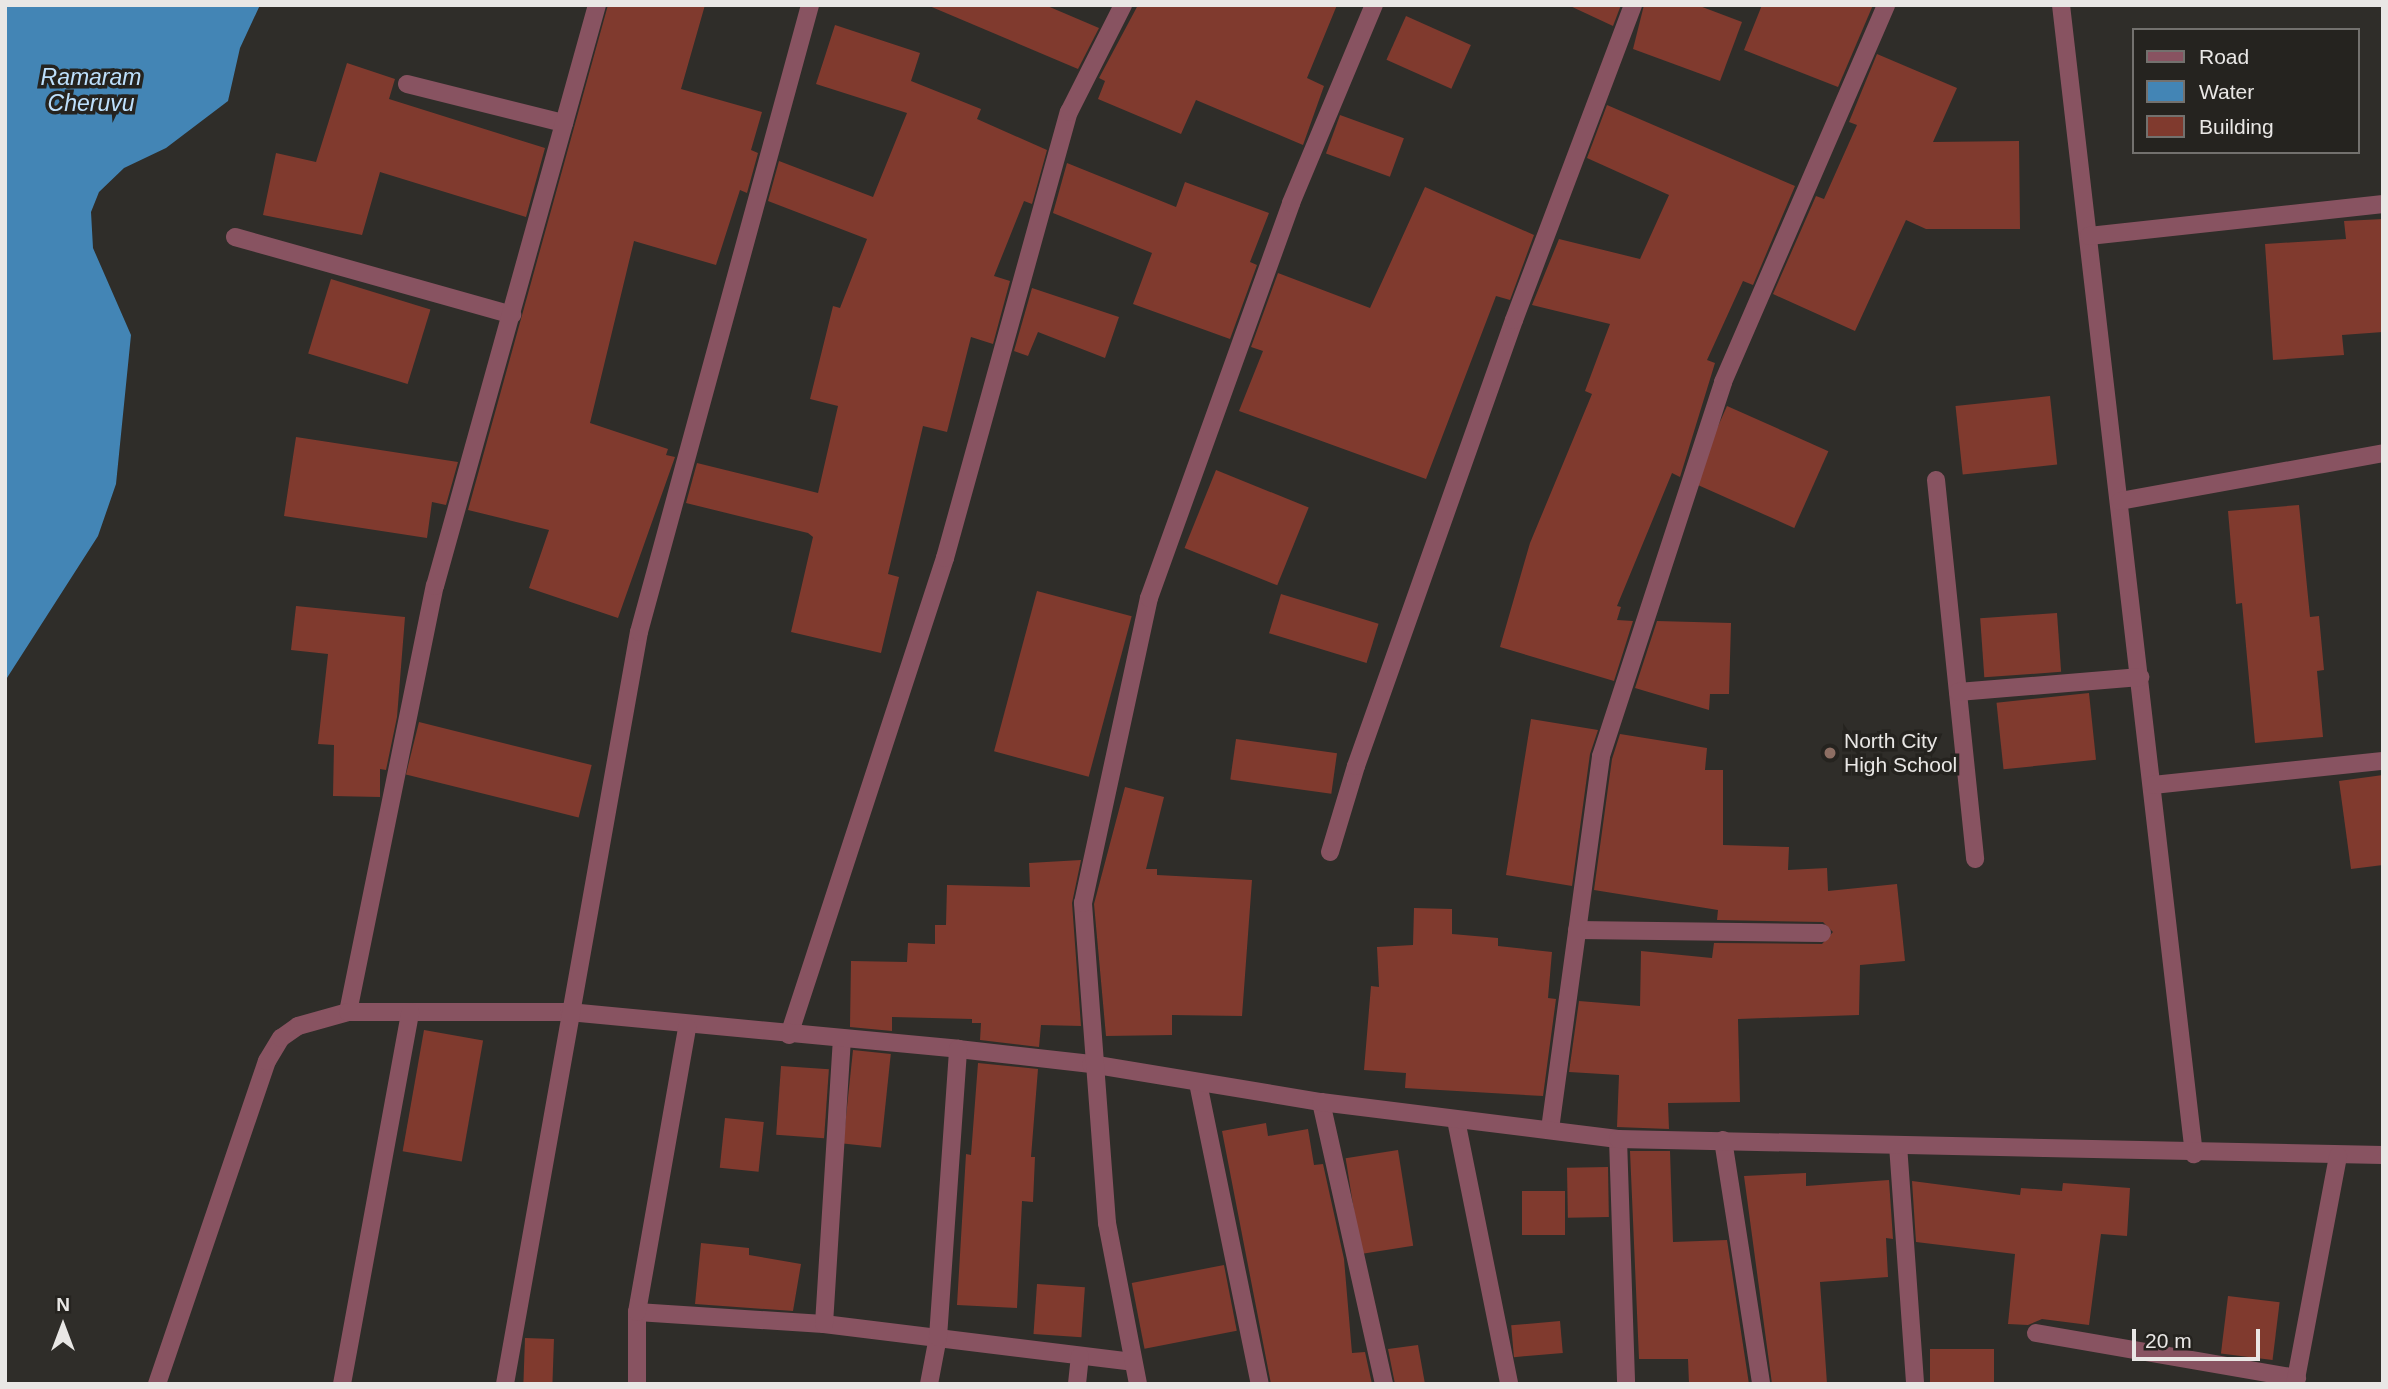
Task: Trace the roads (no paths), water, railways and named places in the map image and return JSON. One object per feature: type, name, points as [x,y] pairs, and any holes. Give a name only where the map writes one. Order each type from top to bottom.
[{"type":"street","points":[[348,1012],[435,586],[597,5]]},
{"type":"street","points":[[505,1384],[569,1012],[639,632],[810,5]]},
{"type":"street","points":[[789,1035],[946,558],[1069,112],[1123,5]]},
{"type":"street","points":[[1138,1384],[1107,1223],[1091,1064],[1083,903],[1149,598],[1291,203],[1374,5]]},
{"type":"street","points":[[1330,852],[1356,766],[1504,346],[1633,5]]},
{"type":"street","points":[[1550,1129],[1601,756],[1723,382],[1886,5]]},
{"type":"street","points":[[2061,5],[2194,1154]]},
{"type":"street","points":[[407,84],[564,123]]},
{"type":"street","points":[[2089,236],[2383,204]]},
{"type":"street","points":[[235,237],[512,315]]},
{"type":"street","points":[[2120,501],[2383,453]]},
{"type":"street","points":[[1936,480],[1975,859]]},
{"type":"street","points":[[1958,692],[2140,677]]},
{"type":"street","points":[[2152,785],[2383,761]]},
{"type":"street","points":[[1577,930],[1822,933]]},
{"type":"street","points":[[157,1384],[267,1062],[281,1038],[298,1026],[348,1012],[569,1012],[687,1027],[958,1049],[1091,1064],[1321,1102],[1618,1139],[2194,1154],[2383,1155]]},
{"type":"street","points":[[342,1384],[410,1012]]},
{"type":"street","points":[[637,1384],[637,1312],[687,1027]]},
{"type":"street","points":[[824,1324],[842,1041]]},
{"type":"street","points":[[929,1384],[938,1337],[958,1049]]},
{"type":"street","points":[[1198,1083],[1260,1384]]},
{"type":"street","points":[[1321,1102],[1384,1384]]},
{"type":"street","points":[[1456,1120],[1510,1384]]},
{"type":"street","points":[[1618,1139],[1626,1384]]},
{"type":"street","points":[[1723,1140],[1760,1384]]},
{"type":"street","points":[[1898,1145],[1915,1384]]},
{"type":"street","points":[[2036,1333],[2296,1381],[2338,1156]]},
{"type":"street","points":[[637,1312],[824,1324],[1133,1362]]},
{"type":"street","points":[[1077,1384],[1080,1356]]},
{"type":"water","name":"Ramaram Cheruvu","points":[[5,5],[260,5],[240,48],[228,101],[166,148],[124,168],[99,192],[91,212],[93,248],[131,335],[116,484],[98,536],[5,681]]},
{"type":"place","name":"North City High School","points":[[1830,753]]}]
